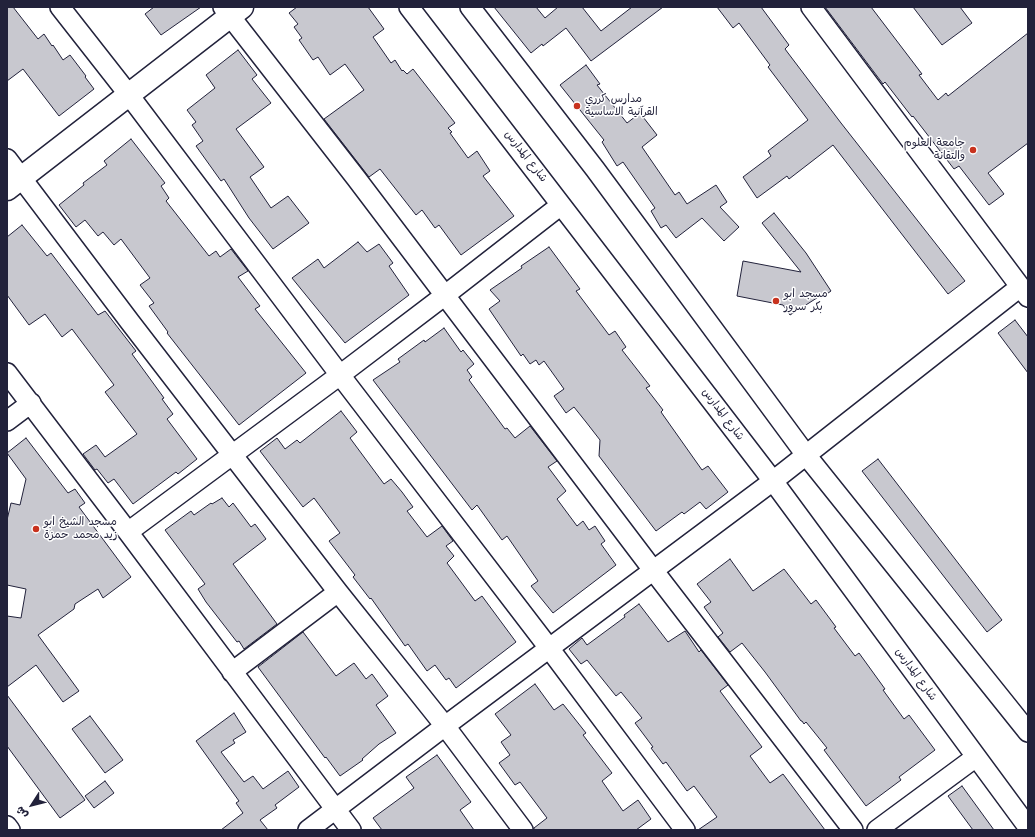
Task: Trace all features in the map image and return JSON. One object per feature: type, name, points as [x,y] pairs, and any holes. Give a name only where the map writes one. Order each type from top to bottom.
[{"type":"street","points":[[60,7],[129,95],[686,830]]},
{"type":"street","name":"شارع المدارس","points":[[409,7],[773,481],[1028,827]]},
{"type":"street","points":[[470,7],[595,168],[806,455],[1026,724]]},
{"type":"street","points":[[308,830],[1024,292],[811,7]]},
{"type":"street","points":[[14,183],[129,95],[232,10],[444,296],[853,830]]},
{"type":"street","points":[[7,159],[14,183],[130,322],[338,592],[445,726],[523,830]]},
{"type":"street","points":[[128,532],[340,375],[561,205]]},
{"type":"street","points":[[7,372],[352,830]]},
{"type":"street","points":[[7,421],[31,403]]},
{"type":"street","points":[[232,672],[338,592]]},
{"type":"street","points":[[877,830],[976,757]]},
{"type":"street","points":[[7,826],[10,830]]},
{"type":"building","points":[[7,7],[13,7],[38,39],[44,34],[63,60],[70,55],[94,89],[59,116],[23,69],[7,81]]},
{"type":"building","points":[[154,7],[201,7],[161,35],[145,14]]},
{"type":"building","points":[[297,7],[368,7],[384,29],[373,37],[391,63],[395,60],[402,71],[403,70],[407,74],[413,69],[455,123],[448,128],[468,158],[477,151],[490,171],[483,176],[514,216],[461,255],[439,225],[435,228],[422,210],[416,215],[380,169],[369,177],[324,119],[364,90],[345,64],[330,75],[318,57],[313,60],[299,40],[302,38],[294,27],[298,24],[289,13]]},
{"type":"building","points":[[494,7],[536,7],[545,18],[558,7],[582,7],[601,31],[632,7],[663,7],[591,61],[566,28],[543,46],[542,44],[531,53]]},
{"type":"building","points":[[717,7],[761,7],[789,45],[785,49],[965,281],[948,294],[833,145],[789,179],[787,176],[757,198],[743,177],[771,156],[768,151],[808,120],[768,67],[770,65],[739,23],[733,28]]},
{"type":"building","points":[[825,7],[871,7],[922,74],[919,75],[938,100],[946,93],[948,96],[1028,33],[1028,143],[988,173],[1004,194],[989,205],[959,166],[954,169],[885,82],[883,84]]},
{"type":"building","points":[[913,7],[960,7],[972,23],[942,45]]},
{"type":"building","points":[[238,50],[257,75],[252,79],[271,103],[236,129],[264,167],[250,177],[271,208],[288,196],[309,223],[273,249],[249,218],[224,179],[221,181],[196,146],[203,141],[192,125],[196,122],[187,110],[215,88],[206,75]]},
{"type":"building","points":[[586,65],[600,84],[597,85],[627,123],[640,113],[657,135],[642,147],[675,195],[679,192],[687,204],[716,185],[727,202],[720,207],[739,227],[724,241],[702,218],[676,238],[666,225],[661,228],[651,211],[655,208],[623,162],[617,166],[602,142],[604,140],[560,85]]},
{"type":"building","points":[[131,139],[165,183],[161,186],[169,198],[166,201],[209,256],[216,251],[220,257],[231,249],[248,271],[238,277],[260,306],[255,309],[306,373],[239,425],[167,333],[168,332],[149,306],[154,303],[140,285],[150,278],[121,239],[114,245],[103,232],[98,236],[85,220],[76,227],[59,205],[84,185],[83,183],[107,165],[104,161]]},
{"type":"building","points":[[774,213],[806,253],[831,291],[821,298],[820,296],[790,315],[783,305],[737,296],[743,261],[801,272],[762,223]]},
{"type":"building","points":[[22,225],[47,256],[51,253],[98,315],[105,311],[136,351],[132,354],[164,398],[162,399],[173,414],[167,419],[197,459],[178,474],[176,472],[133,504],[114,479],[108,483],[97,469],[95,470],[83,454],[96,445],[105,457],[137,434],[105,392],[114,385],[72,329],[62,337],[45,314],[29,325],[7,295],[7,237]]},
{"type":"building","points":[[358,242],[367,252],[379,244],[393,263],[389,266],[409,295],[345,343],[292,278],[318,259],[324,268]]},
{"type":"building","points":[[549,247],[580,289],[576,291],[609,335],[615,331],[626,347],[622,350],[650,386],[646,388],[663,410],[661,412],[702,470],[708,466],[728,492],[706,509],[700,502],[684,514],[682,512],[656,531],[599,456],[600,440],[574,407],[566,413],[554,396],[564,389],[544,361],[539,365],[536,360],[530,364],[523,354],[521,356],[489,309],[500,301],[490,290]]},
{"type":"building","points":[[1015,320],[1028,337],[1028,373],[998,333]]},
{"type":"building","points":[[444,328],[461,352],[463,350],[474,364],[467,370],[472,377],[469,380],[505,429],[507,428],[515,438],[530,426],[557,461],[548,467],[566,491],[557,499],[577,526],[583,521],[589,530],[595,526],[605,541],[601,544],[616,565],[553,613],[531,586],[538,581],[507,536],[502,540],[477,505],[472,510],[373,380],[400,362],[398,359],[424,340],[425,342]]},
{"type":"building","points":[[341,411],[357,432],[350,438],[384,484],[391,479],[402,492],[413,507],[407,511],[427,537],[442,526],[453,541],[446,546],[454,556],[447,563],[475,601],[482,596],[516,642],[456,688],[449,678],[446,680],[435,665],[427,671],[408,644],[405,646],[371,598],[370,599],[353,577],[355,575],[329,541],[340,533],[314,498],[303,507],[260,451],[277,438],[285,449],[297,440],[300,443]]},
{"type":"building","points":[[26,438],[68,493],[75,489],[85,503],[79,507],[131,577],[103,598],[98,589],[75,604],[74,609],[38,635],[79,691],[63,702],[36,665],[7,687],[7,616],[21,618],[26,589],[7,585],[7,520],[11,503],[20,505],[26,479],[7,453]]},
{"type":"building","points":[[878,459],[1002,620],[987,632],[862,471]]},
{"type":"building","points":[[222,498],[229,507],[233,503],[251,527],[255,524],[266,539],[233,564],[277,624],[244,649],[206,602],[198,589],[205,584],[165,530],[191,511],[194,515],[211,503],[212,504]]},
{"type":"building","points":[[730,559],[753,591],[784,569],[811,604],[816,600],[836,627],[834,628],[855,656],[859,653],[885,689],[883,690],[904,719],[909,715],[935,750],[899,777],[901,780],[866,806],[824,750],[827,748],[806,722],[804,724],[801,721],[742,643],[730,652],[718,637],[723,633],[704,607],[711,602],[697,584]]},
{"type":"building","points":[[639,604],[668,642],[685,631],[699,652],[701,650],[728,685],[720,691],[762,747],[750,756],[770,783],[783,774],[825,830],[698,830],[717,817],[694,786],[687,791],[666,762],[663,764],[651,748],[653,747],[635,723],[642,718],[621,692],[616,696],[587,660],[581,664],[569,649],[582,638],[587,645],[625,617],[624,615]]},
{"type":"building","points":[[303,632],[336,676],[354,663],[366,679],[372,674],[388,696],[376,705],[396,733],[379,744],[362,759],[363,760],[340,776],[258,667]]},
{"type":"building","points":[[535,684],[554,710],[563,704],[586,733],[583,735],[612,773],[602,781],[623,811],[638,800],[651,819],[636,830],[534,830],[534,828],[547,818],[520,782],[515,785],[499,763],[510,755],[501,742],[511,735],[495,714]]},
{"type":"building","points":[[7,695],[85,800],[60,818],[7,746]]},
{"type":"building","points":[[234,713],[246,732],[233,740],[235,743],[221,752],[244,782],[253,776],[263,789],[288,771],[299,787],[275,805],[277,808],[260,820],[268,830],[221,830],[243,813],[236,803],[239,801],[196,741]]},
{"type":"building","points":[[90,716],[123,760],[105,773],[72,729]]},
{"type":"building","points":[[437,755],[471,802],[460,810],[474,830],[382,830],[373,818],[414,788],[406,777]]},
{"type":"building","points":[[105,781],[114,793],[94,808],[85,796]]},
{"type":"building","points":[[962,786],[994,830],[973,830],[948,796]]},
{"type":"place","name":"مدارس كرري القرآنية الاساسية","points":[[577,106]]},
{"type":"place","name":"جامعة العلوم والتقانة","points":[[973,150]]},
{"type":"place","name":"مسجد ابو بكر سرور","points":[[776,301]]},
{"type":"place","name":"مسجد الشيخ ابو زيد محمد حمزة","points":[[36,529]]}]
